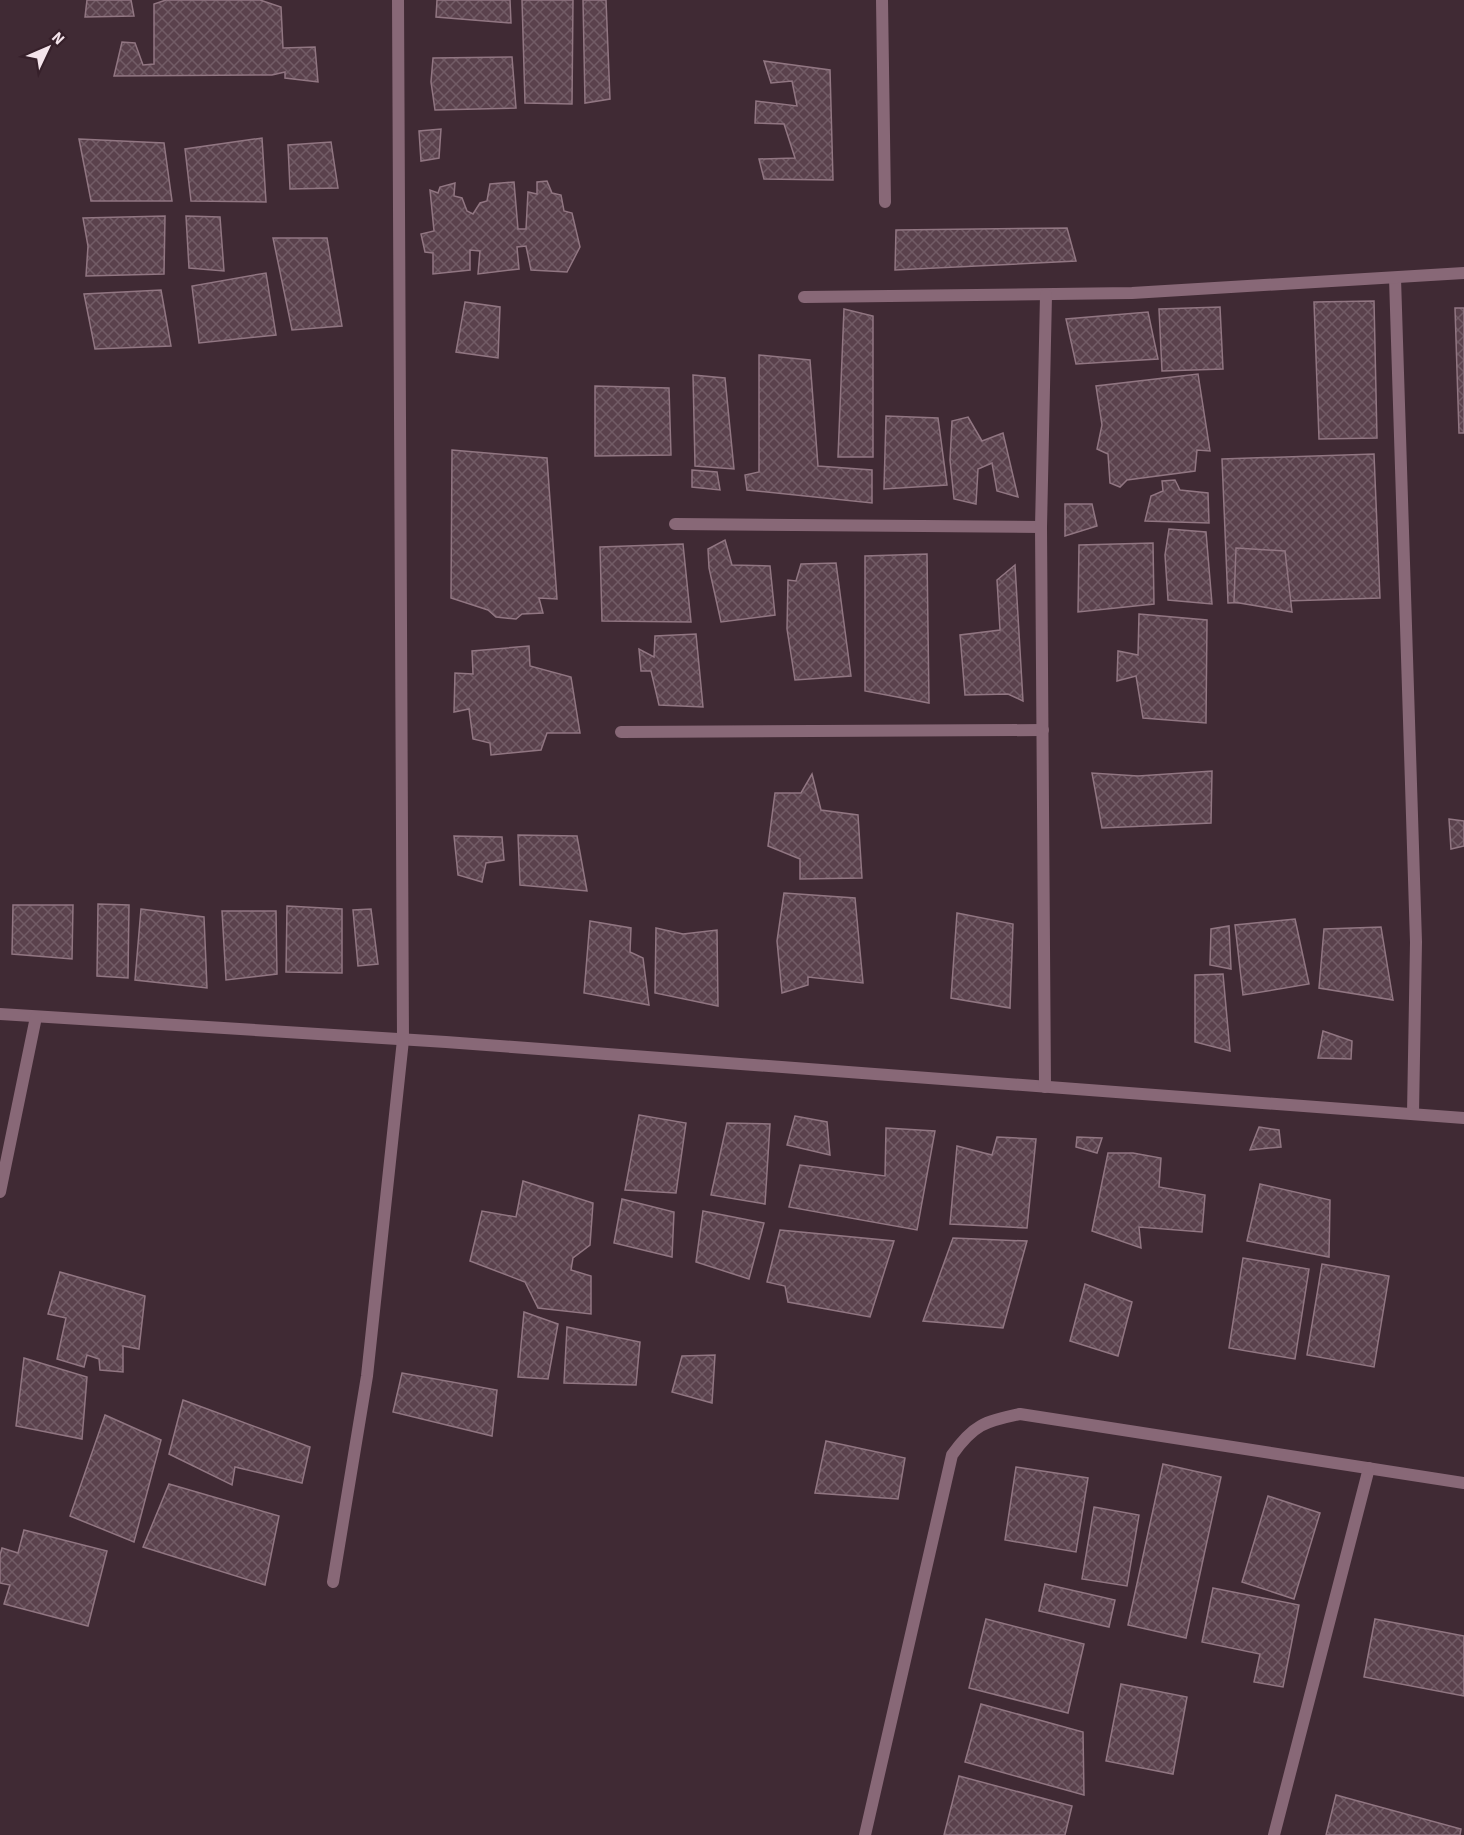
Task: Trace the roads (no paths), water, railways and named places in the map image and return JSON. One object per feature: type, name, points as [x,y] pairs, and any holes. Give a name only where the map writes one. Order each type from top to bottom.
[{"type":"street","points":[[333,1582],[368,1376],[403,1040],[398,0]]},
{"type":"street","points":[[882,0],[885,202]]},
{"type":"street","points":[[804,297],[1046,296],[1464,273]]},
{"type":"street","points":[[1395,278],[1416,942],[1413,1114]]},
{"type":"street","points":[[1045,1087],[1041,527],[1046,296]]},
{"type":"street","points":[[675,524],[1041,527]]},
{"type":"street","points":[[621,732],[1043,730]]},
{"type":"street","points":[[0,1014],[403,1040],[1464,1118]]},
{"type":"street","points":[[0,1192],[36,1017]]},
{"type":"street","points":[[865,1835],[952,1455],[967,1434],[992,1420],[1020,1413],[1464,1483]]},
{"type":"street","points":[[1274,1835],[1369,1468]]}]
